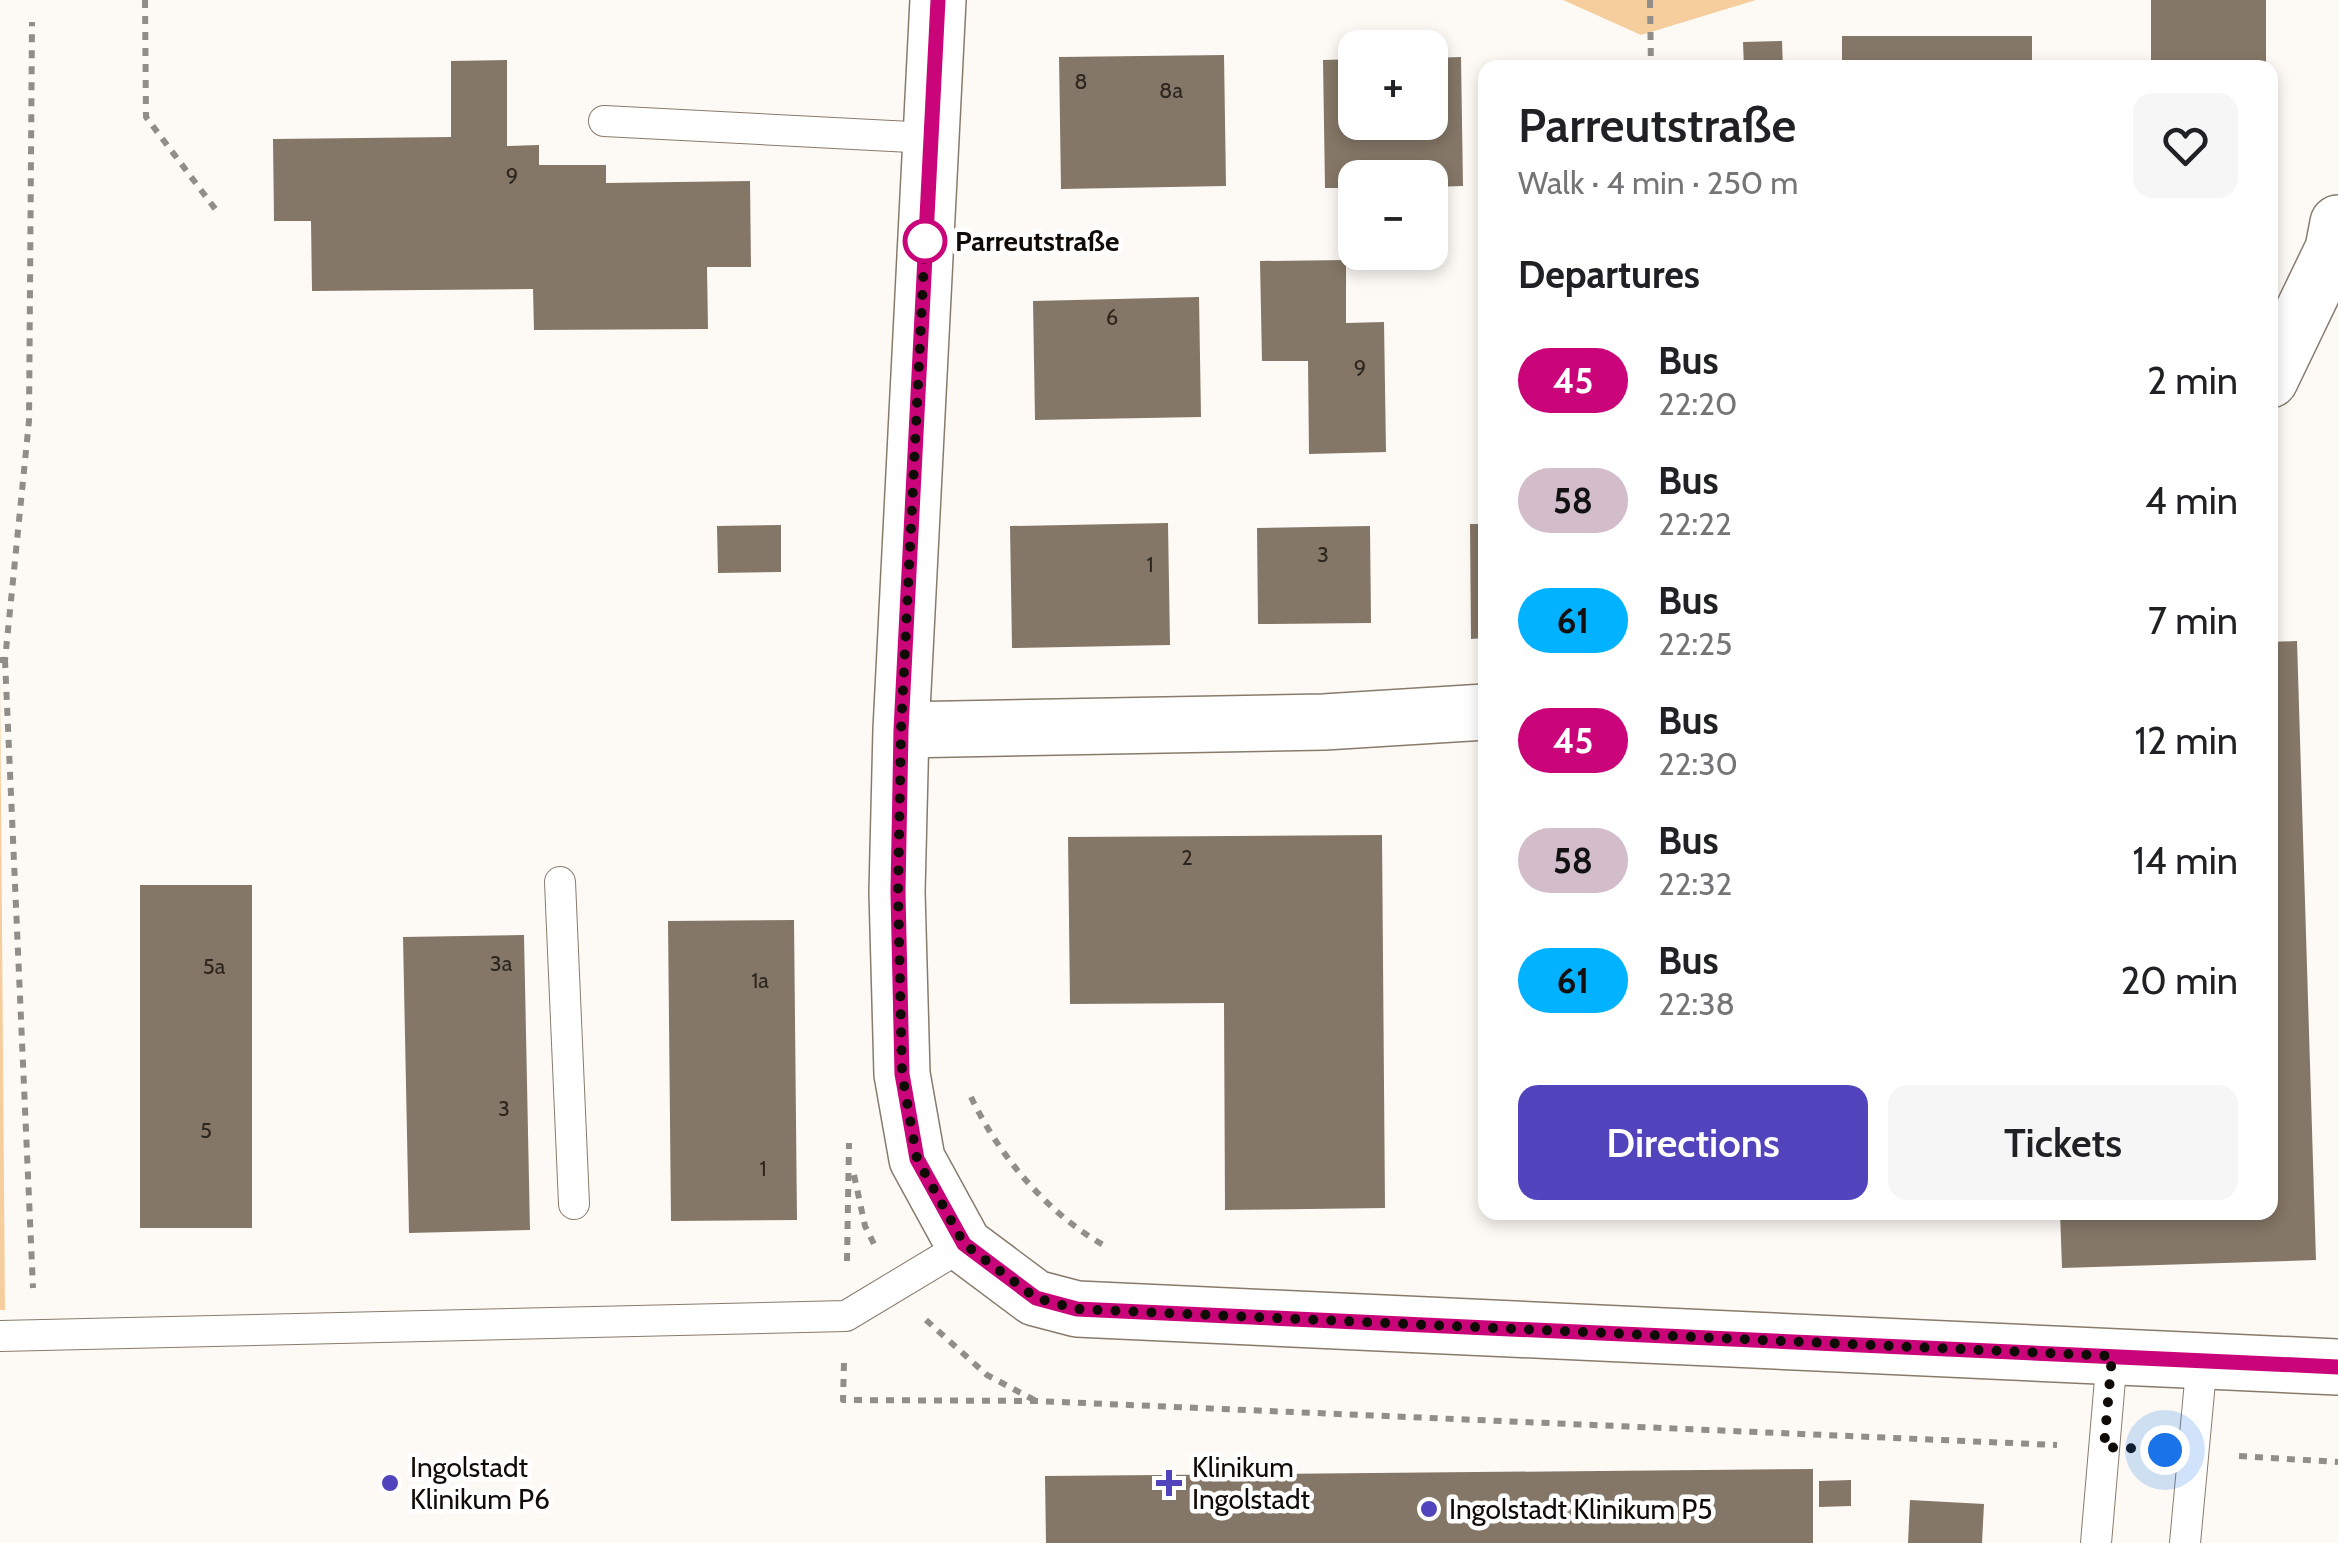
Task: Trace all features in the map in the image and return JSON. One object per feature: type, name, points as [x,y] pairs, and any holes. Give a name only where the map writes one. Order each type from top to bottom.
[{"type":"street","points":[[938,0],[901,730],[898,892],[902,1074],[917,1159],[964,1244],[1036,1298],[1077,1309],[2338,1367]]},
{"type":"street","points":[[2278,363],[2325,266],[2338,223]]},
{"type":"street","points":[[901,730],[1324,722],[1478,712]]},
{"type":"lane","points":[[604,122],[930,138]]},
{"type":"lane","points":[[560,882],[574,1204]]},
{"type":"lane","points":[[0,1336],[846,1316],[964,1244]]},
{"type":"lane","points":[[2096,1543],[2112,1356]]},
{"type":"lane","points":[[2185,1543],[2202,1360]]},
{"type":"path","points":[[145,0],[146,117],[216,210]]},
{"type":"path","points":[[1650,0],[1651,60]]},
{"type":"path","points":[[32,22],[29,421],[3,660],[35,1335]]},
{"type":"path","points":[[968,1090],[983,1122],[1022,1177],[1090,1238],[1120,1254]]},
{"type":"path","points":[[1037,1402],[2104,1447]]},
{"type":"path","points":[[2195,1452],[2338,1462]]},
{"type":"shaded area","points":[[1563,0],[1756,0],[1641,35]]},
{"type":"shaded area","points":[[0,670],[5,1310],[0,1310]]},
{"type":"building","points":[[2151,0],[2266,0],[2266,60],[2151,60]]},
{"type":"building","points":[[1842,36],[2032,36],[2032,60],[1842,60]]},
{"type":"building","points":[[1782,41],[1783,60],[1744,60],[1743,42]]},
{"type":"building","points":[[1224,55],[1226,186],[1061,189],[1059,57]]},
{"type":"building","points":[[1448,57],[1461,57],[1463,186],[1448,186],[1448,160],[1338,160],[1338,188],[1325,188],[1323,60],[1338,60],[1338,140],[1448,140]]},
{"type":"building","points":[[507,60],[507,146],[539,145],[539,165],[606,165],[606,183],[750,181],[751,267],[707,267],[708,329],[534,330],[533,289],[312,291],[311,221],[274,221],[273,139],[451,137],[451,61]]},
{"type":"building","points":[[1338,260],[1338,270],[1346,270],[1346,323],[1384,322],[1386,452],[1309,454],[1308,361],[1262,361],[1260,261]]},
{"type":"building","points":[[1199,297],[1201,417],[1035,420],[1033,301]]},
{"type":"building","points":[[1168,523],[1170,645],[1012,648],[1010,526]]},
{"type":"building","points":[[1470,524],[1478,524],[1478,638],[1471,639]]},
{"type":"building","points":[[781,525],[781,572],[718,573],[717,526]]},
{"type":"building","points":[[1370,526],[1371,623],[1258,624],[1257,528]]},
{"type":"building","points":[[2297,641],[2316,1260],[2062,1268],[2060,1220],[2278,1220],[2278,642]]},
{"type":"building","points":[[1382,835],[1385,1208],[1225,1210],[1224,1003],[1070,1004],[1068,837]]},
{"type":"building","points":[[140,885],[252,885],[252,1228],[140,1228]]},
{"type":"building","points":[[794,920],[797,1220],[671,1221],[668,921]]},
{"type":"building","points":[[524,935],[530,1230],[409,1233],[403,937]]},
{"type":"building","name":"Ingolstadt Klinikum P5","points":[[1813,1469],[1813,1543],[1046,1543],[1045,1476]]},
{"type":"building","points":[[1851,1480],[1851,1506],[1819,1507],[1819,1481]]},
{"type":"building","points":[[1910,1500],[1984,1504],[1982,1543],[1908,1543]]},
{"type":"bus line","name":"45","points":[[938,0],[901,730],[898,928],[902,1074],[917,1159],[964,1244],[1036,1298],[1077,1309],[2338,1367]]},
{"type":"place","name":"Parreutstraße","points":[[925,241]]},
{"type":"place","name":"Ingolstadt Klinikum P6","points":[[390,1483]]},
{"type":"place","name":"Klinikum Ingolstadt","points":[[1169,1483]]},
{"type":"place","name":"Ingolstadt Klinikum P5","points":[[1429,1509]]},
{"type":"route","points":[[925,241],[901,730],[898,892],[902,1074],[917,1159],[964,1244],[1036,1298],[1077,1309],[2112,1356],[2104,1447],[2165,1450]]}]
